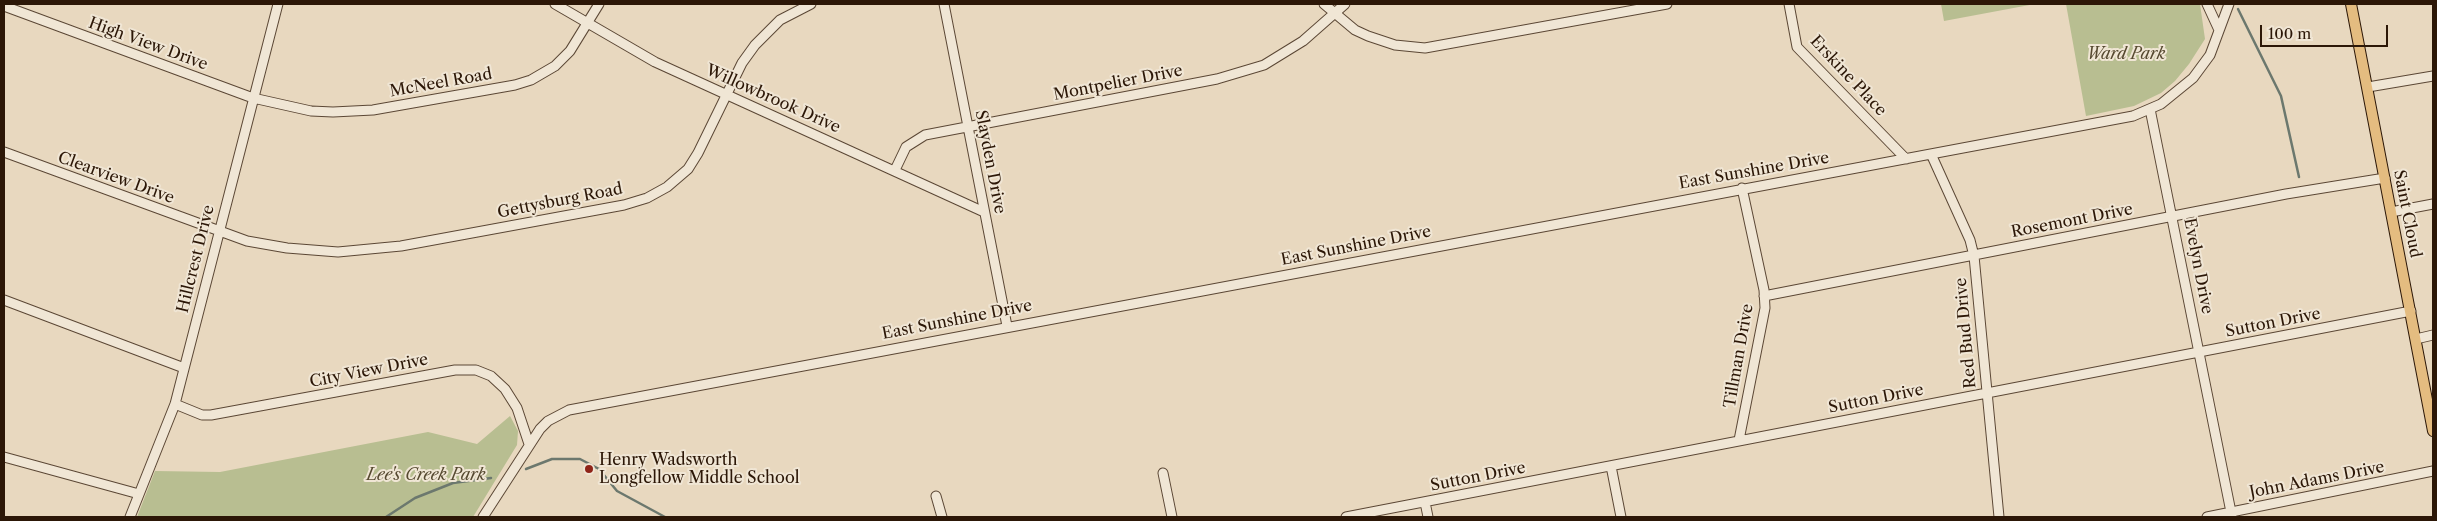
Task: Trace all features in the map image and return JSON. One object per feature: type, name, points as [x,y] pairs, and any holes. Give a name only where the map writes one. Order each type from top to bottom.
[{"type":"main road","name":"Saint Cloud","points":[[2352,4],[2433,430]]},
{"type":"street","name":"Hillcrest Drive","points":[[130,517],[174,404],[278,4]]},
{"type":"street","name":"Willowbrook Drive","points":[[555,4],[648,59],[984,212]]},
{"type":"street","name":"McNeel Road","points":[[253,98],[311,111],[360,111],[515,85],[540,76],[555,66],[570,51],[599,4]]},
{"type":"street","name":"Gettysburg Road","points":[[219,232],[247,241],[287,248],[338,252],[370,251],[624,205],[647,198],[667,187],[688,169],[742,63],[755,45],[780,20],[811,4]]},
{"type":"street","name":"Slayden Drive","points":[[944,4],[1007,326]]},
{"type":"street","points":[[1324,4],[1355,30],[1381,42],[1425,48],[1667,4]]},
{"type":"street","name":"Montpelier Drive","points":[[895,170],[906,147],[918,138],[1233,76],[1284,54],[1303,41],[1345,4]]},
{"type":"street","name":"Erskine Place","points":[[1789,4],[1797,47],[1906,159]]},
{"type":"street","points":[[2207,4],[2219,30]]},
{"type":"street","name":"East Sunshine Drive","points":[[483,517],[529,444],[548,421],[569,410],[1007,326],[2133,116],[2150,109],[2172,96],[2193,78],[2210,55],[2229,4]]},
{"type":"street","name":"High View Drive","points":[[4,6],[253,98]]},
{"type":"street","points":[[2368,87],[2433,76]]},
{"type":"street","name":"Evelyn Drive","points":[[2150,109],[2231,515]]},
{"type":"street","name":"Clearview Drive","points":[[4,152],[219,232]]},
{"type":"street","name":"Red Bud Drive","points":[[1931,154],[1970,240],[1974,256],[1999,517]]},
{"type":"street","name":"Rosemont Drive","points":[[1764,296],[2385,178]]},
{"type":"street","name":"Tillman Drive","points":[[1739,440],[1764,320],[1764,296],[1742,188]]},
{"type":"street","points":[[2391,212],[2433,204]]},
{"type":"street","points":[[4,300],[184,368]]},
{"type":"street","name":"Sutton Drive","points":[[1346,517],[2411,311]]},
{"type":"street","points":[[2416,339],[2433,335]]},
{"type":"street","name":"City View Drive","points":[[174,404],[202,415],[211,415],[455,370],[476,370],[491,376],[505,389],[517,408],[529,444]]},
{"type":"street","points":[[4,457],[139,494]]},
{"type":"street","points":[[1611,466],[1621,517]]},
{"type":"street","name":"John Adams Drive","points":[[2207,517],[2231,515],[2433,471]]},
{"type":"street","points":[[1164,473],[1172,517]]},
{"type":"street","points":[[936,496],[942,517]]},
{"type":"street","points":[[1425,502],[1428,517]]},
{"type":"green space","points":[[1941,4],[2035,4],[1944,21]]},
{"type":"green space","name":"Ward Park","points":[[2066,4],[2200,4],[2205,39],[2189,64],[2175,81],[2161,93],[2134,106],[2086,116]]},
{"type":"green space","name":"Lee's Creek Park","points":[[510,416],[518,431],[517,445],[473,517],[137,517],[155,471],[220,472],[428,432],[477,444]]},
{"type":"waterway","points":[[2238,9],[2281,96],[2299,177]]},
{"type":"waterway","points":[[526,469],[552,459],[580,459],[599,469],[617,491],[665,517]]},
{"type":"waterway","points":[[386,517],[415,498],[453,483],[491,478]]},
{"type":"place","name":"Henry Wadsworth Longfellow Middle School","points":[[589,469]]}]
